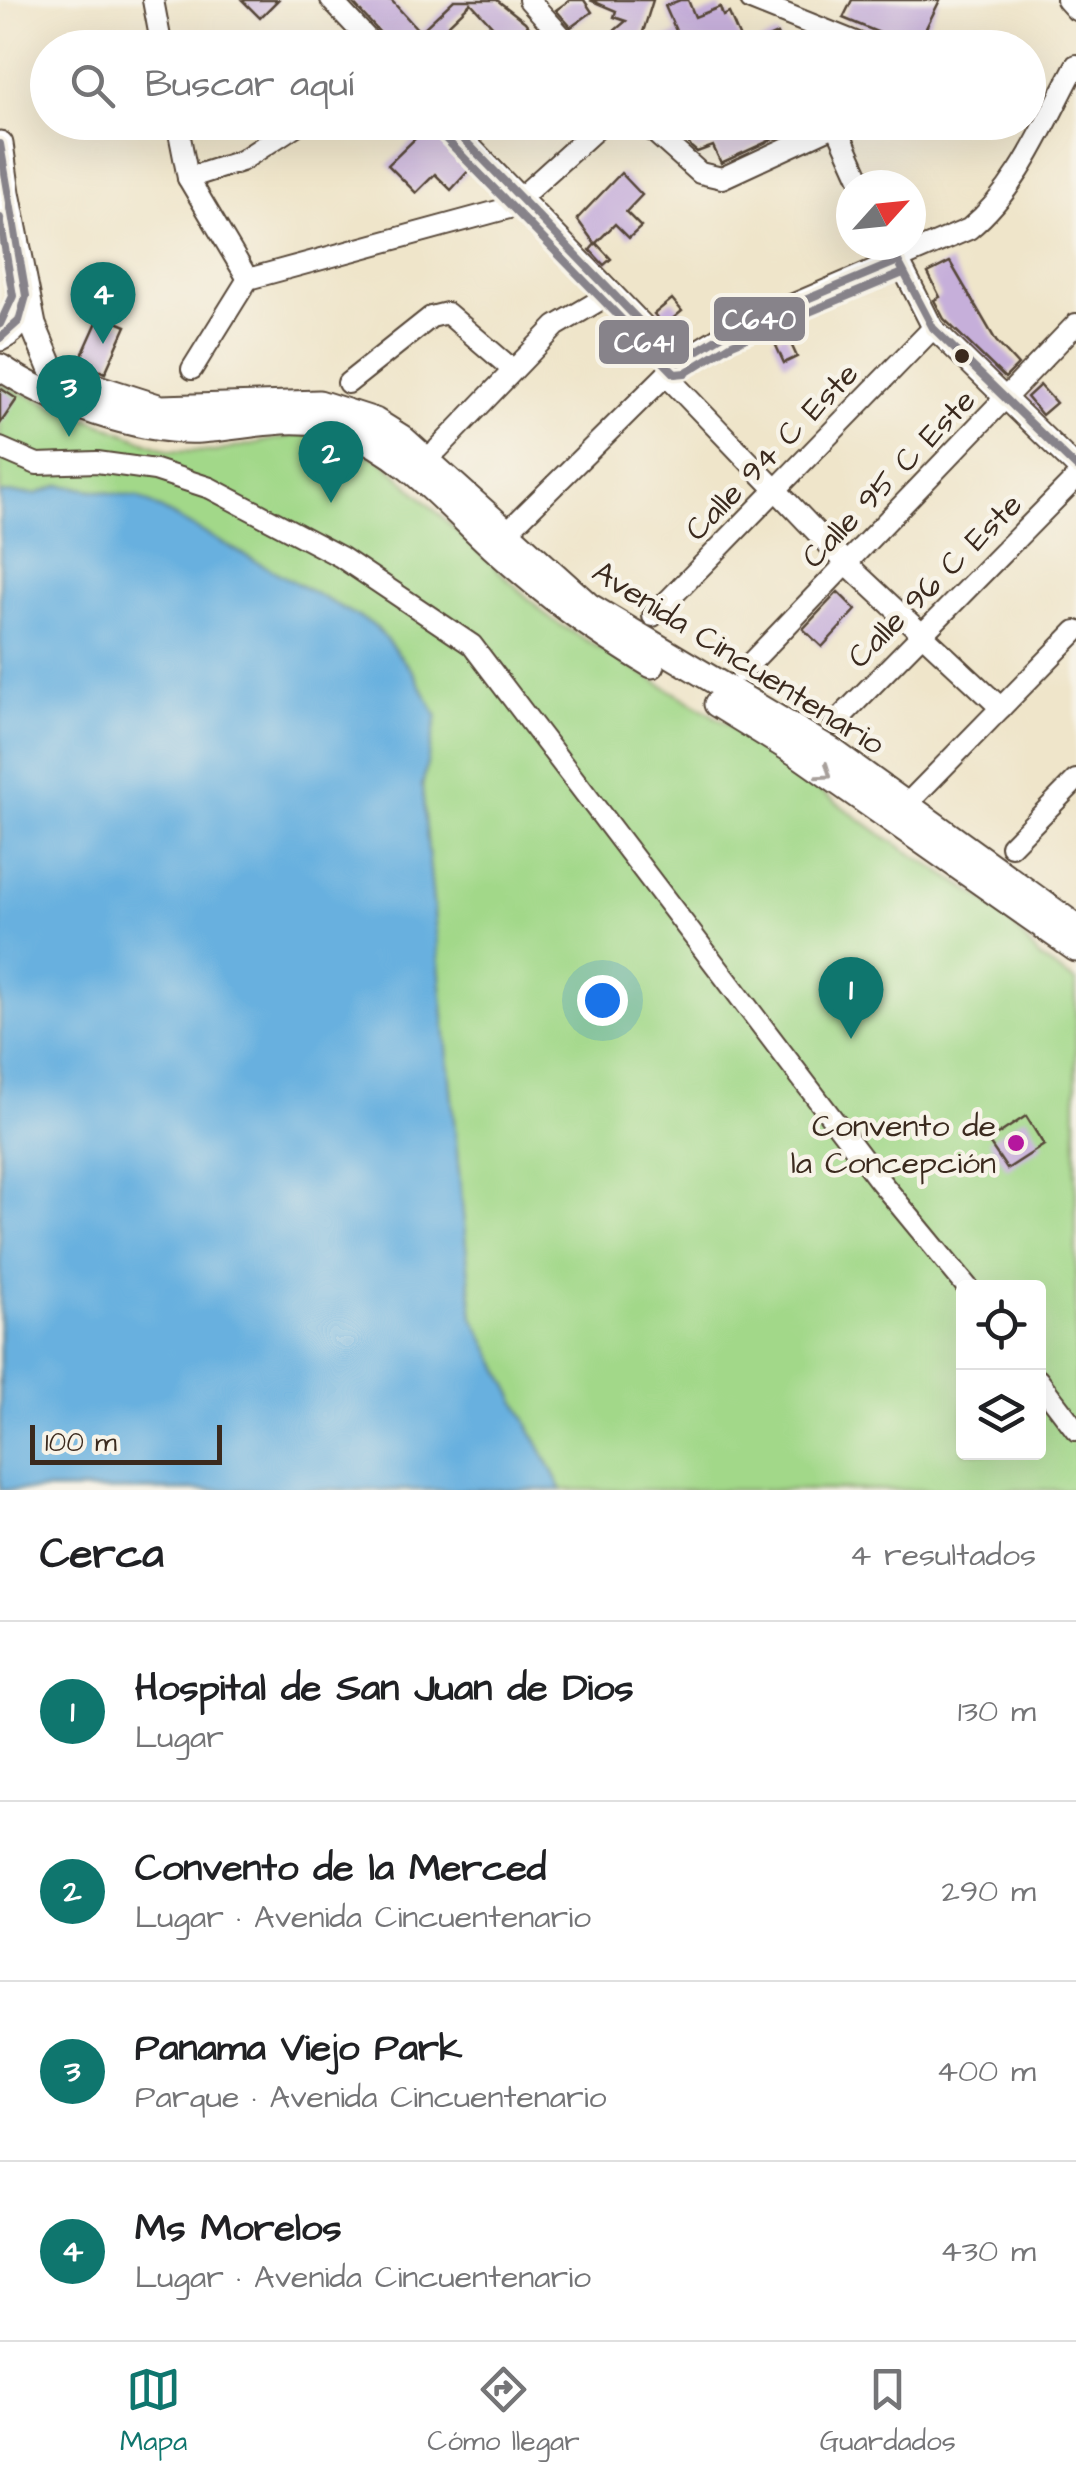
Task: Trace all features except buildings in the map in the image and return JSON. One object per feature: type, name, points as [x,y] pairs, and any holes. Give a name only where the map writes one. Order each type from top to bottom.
[{"type":"main road","name":"Avenida Cincuentenario","points":[[0,144],[4,188],[26,296],[44,358],[51,368],[72,380],[162,408],[297,400],[350,411],[402,438],[589,606],[832,751],[1076,927]]},
{"type":"main road","points":[[0,338],[14,331],[22,318],[26,296]]},
{"type":"main road","name":"Avenida Cincuentenario","points":[[0,367],[64,400],[164,429],[306,422],[342,428],[388,450],[579,622],[798,754],[1076,949]]},
{"type":"street","points":[[153,0],[159,30]]},
{"type":"street","points":[[331,0],[359,30]]},
{"type":"street","points":[[528,0],[556,30]]},
{"type":"street","points":[[752,0],[826,30]]},
{"type":"street","points":[[1067,0],[1076,10]]},
{"type":"street","points":[[1046,120],[1076,64]]},
{"type":"street","points":[[181,140],[188,178],[248,279]]},
{"type":"street","points":[[188,178],[241,160],[273,140]]},
{"type":"street","points":[[464,140],[612,294],[774,491],[1001,708]]},
{"type":"street","points":[[192,369],[248,279],[423,234],[521,201],[585,140]]},
{"type":"street","points":[[665,140],[710,177],[735,175],[806,140]]},
{"type":"street","points":[[845,140],[857,170]]},
{"type":"street","points":[[926,243],[969,229],[992,210],[1035,140]]},
{"type":"street","points":[[506,533],[672,368],[726,332],[879,260]]},
{"type":"street","points":[[898,260],[934,328],[1076,467]]},
{"type":"street","points":[[438,449],[556,326],[612,294]]},
{"type":"street","points":[[348,382],[431,317],[448,313],[513,370]]},
{"type":"street","name":"Calle 95 C Este","points":[[742,672],[1076,324]]},
{"type":"street","name":"Calle 94 C Este","points":[[653,616],[934,328]]},
{"type":"street","points":[[0,448],[37,464],[96,462],[155,470],[210,488],[340,557],[472,645],[879,1180],[961,1280]]},
{"type":"street","name":"Calle 96 C Este","points":[[834,724],[1076,478]]},
{"type":"street","points":[[907,804],[1076,631]]},
{"type":"street","points":[[1012,846],[1076,780]]},
{"type":"street","points":[[1046,1391],[1076,1430]]},
{"type":"green space","points":[[0,384],[169,451],[215,452],[304,433],[329,436],[386,464],[549,618],[729,725],[879,833],[1000,910],[1040,958],[1076,982],[1076,1490],[0,1490]]},
{"type":"water","points":[[60,485],[138,497],[375,626],[413,672],[437,716],[422,787],[473,1317],[562,1490],[0,1490],[0,493],[36,494]]},
{"type":"transit line","name":"C641","points":[[447,140],[675,374],[685,373],[732,344],[903,273]]},
{"type":"transit line","name":"C640","points":[[464,140],[679,362],[726,333],[898,261],[933,328],[1076,467]]},
{"type":"transit line","name":"C640","points":[[0,144],[26,296],[19,321],[0,338]]},
{"type":"transit line","name":"C641","points":[[0,218],[13,296],[0,324]]},
{"type":"place","name":"Ms Morelos","points":[[103,344]]},
{"type":"place","name":"Panama Viejo Park","points":[[69,437]]},
{"type":"place","name":"Convento de la Merced","points":[[331,503]]},
{"type":"place","name":"Hospital de San Juan de Dios","points":[[851,1039]]},
{"type":"place","name":"Convento de la Concepción","points":[[1016,1143]]}]
